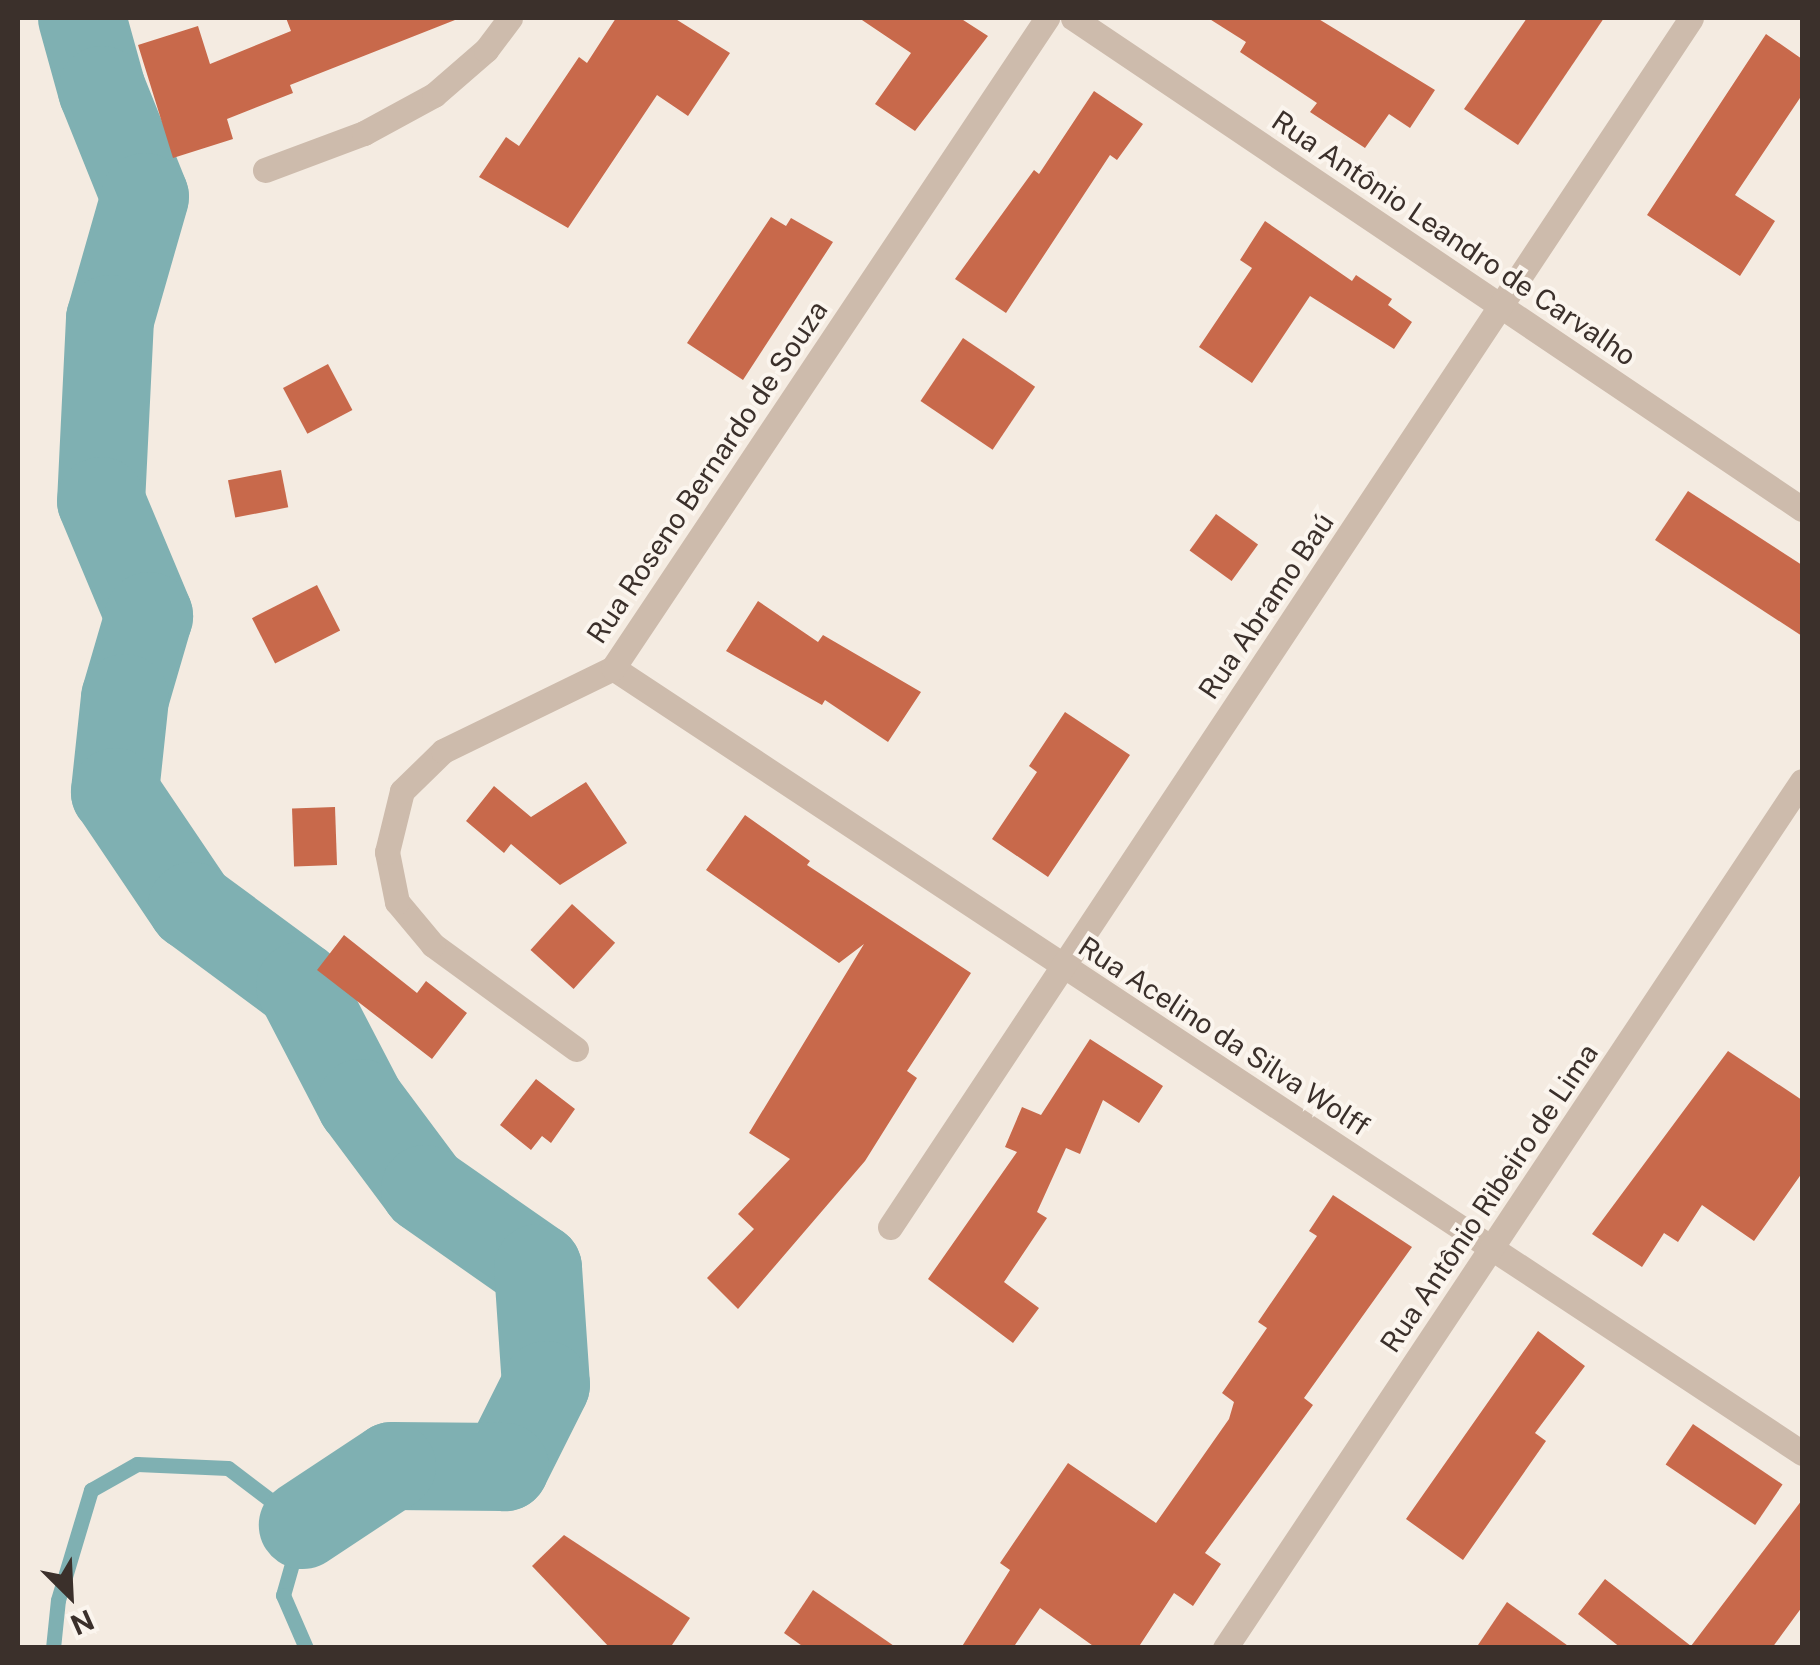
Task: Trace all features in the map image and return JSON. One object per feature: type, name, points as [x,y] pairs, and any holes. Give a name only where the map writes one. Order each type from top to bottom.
[{"type":"street","points":[[265,170],[364,133],[434,95],[486,50],[510,18]]},
{"type":"street","name":"Rua Roseno Bernardo de Souza","points":[[576,1049],[433,945],[396,902],[387,852],[402,791],[443,752],[612,668],[1047,18]]},
{"type":"street","name":"Rua Antônio Leandro de Carvalho","points":[[1072,18],[1802,509]]},
{"type":"street","name":"Rua Abramo Baú","points":[[890,1227],[1692,18]]},
{"type":"street","name":"Rua Acelino da Silva Wolff","points":[[612,668],[1802,1453]]},
{"type":"street","name":"Rua Antônio Ribeiro de Lima","points":[[1225,1648],[1802,781]]},
{"type":"building","points":[[286,18],[455,20],[290,85],[293,93],[227,119],[233,139],[173,158],[138,45],[198,26],[210,64],[291,31]]},
{"type":"building","points":[[616,18],[674,18],[730,53],[688,116],[657,95],[568,228],[479,177],[506,137],[519,146],[579,57],[587,63]]},
{"type":"building","points":[[859,18],[960,18],[988,36],[915,131],[875,104],[911,53]]},
{"type":"building","points":[[1208,18],[1317,18],[1435,90],[1410,128],[1389,114],[1365,148],[1310,112],[1317,103],[1240,52],[1246,42]]},
{"type":"building","points":[[1527,18],[1604,18],[1518,145],[1464,109]]},
{"type":"building","points":[[1766,34],[1802,59],[1802,95],[1735,195],[1775,221],[1740,276],[1647,215]]},
{"type":"building","points":[[1094,91],[1143,124],[1117,160],[1110,155],[1006,313],[955,279],[1034,170],[1039,174]]},
{"type":"building","points":[[771,217],[786,226],[791,218],[833,242],[743,380],[687,343]]},
{"type":"building","points":[[1265,221],[1352,281],[1356,275],[1392,299],[1388,305],[1412,322],[1394,349],[1310,296],[1252,383],[1199,347],[1252,268],[1240,260]]},
{"type":"building","points":[[963,338],[1035,387],[993,450],[921,401]]},
{"type":"building","points":[[328,364],[352,410],[307,434],[283,388]]},
{"type":"building","points":[[281,470],[288,507],[235,518],[228,480]]},
{"type":"building","points":[[1688,491],[1802,565],[1802,636],[1655,540]]},
{"type":"building","points":[[1216,514],[1258,545],[1232,581],[1190,550]]},
{"type":"building","points":[[317,585],[340,630],[275,664],[252,618]]},
{"type":"building","points":[[758,601],[818,642],[823,635],[921,692],[888,742],[825,700],[822,705],[726,651]]},
{"type":"building","points":[[1065,712],[1130,755],[1048,877],[992,839],[1037,772],[1029,766]]},
{"type":"building","points":[[586,782],[627,843],[560,885],[511,844],[504,853],[466,821],[494,786],[531,817]]},
{"type":"building","points":[[335,807],[337,865],[294,866],[292,809]]},
{"type":"building","points":[[745,815],[810,861],[807,865],[971,973],[907,1071],[917,1078],[865,1161],[738,1309],[707,1278],[754,1229],[738,1214],[790,1159],[749,1133],[864,944],[839,963],[706,870]]},
{"type":"building","points":[[572,904],[615,943],[574,989],[531,950]]},
{"type":"building","points":[[344,935],[417,993],[426,981],[467,1013],[432,1059],[317,970]]},
{"type":"building","points":[[1090,1039],[1163,1086],[1139,1123],[1103,1100],[1080,1154],[1066,1148],[1037,1212],[1047,1218],[1004,1282],[1039,1308],[1013,1343],[928,1279],[1017,1152],[1005,1147],[1022,1107],[1041,1115]]},
{"type":"building","points":[[1728,1051],[1802,1100],[1802,1173],[1754,1241],[1702,1205],[1678,1242],[1664,1233],[1642,1267],[1592,1234]]},
{"type":"building","points":[[536,1079],[575,1109],[551,1143],[542,1136],[531,1150],[500,1125]]},
{"type":"building","points":[[1333,1195],[1412,1247],[1304,1398],[1313,1405],[1205,1553],[1221,1564],[1193,1606],[1174,1593],[1138,1648],[1096,1648],[1040,1608],[1013,1648],[961,1648],[1010,1570],[1000,1563],[1068,1463],[1156,1523],[1229,1419],[1234,1402],[1222,1393],[1267,1328],[1258,1322],[1317,1236],[1309,1231]]},
{"type":"building","points":[[1538,1331],[1585,1366],[1535,1433],[1546,1441],[1463,1560],[1406,1519]]},
{"type":"building","points":[[1693,1424],[1783,1484],[1755,1525],[1666,1465]]},
{"type":"building","points":[[1802,1500],[1802,1607],[1772,1648],[1621,1648],[1578,1614],[1605,1579],[1691,1646]]},
{"type":"building","points":[[564,1535],[690,1618],[670,1648],[610,1648],[532,1566]]},
{"type":"building","points":[[813,1590],[897,1648],[805,1648],[784,1633]]},
{"type":"building","points":[[1507,1602],[1571,1648],[1476,1648]]},
{"type":"waterway","points":[[82,18],[102,90],[145,197],[110,319],[101,501],[149,616],[125,698],[115,792],[192,906],[300,986],[361,1103],[425,1189],[538,1268],[546,1385],[505,1467],[392,1466],[303,1525]]},
{"type":"waterway","points":[[53,1648],[58,1600],[91,1490],[137,1464],[228,1468],[303,1525],[283,1595],[306,1648]]}]
